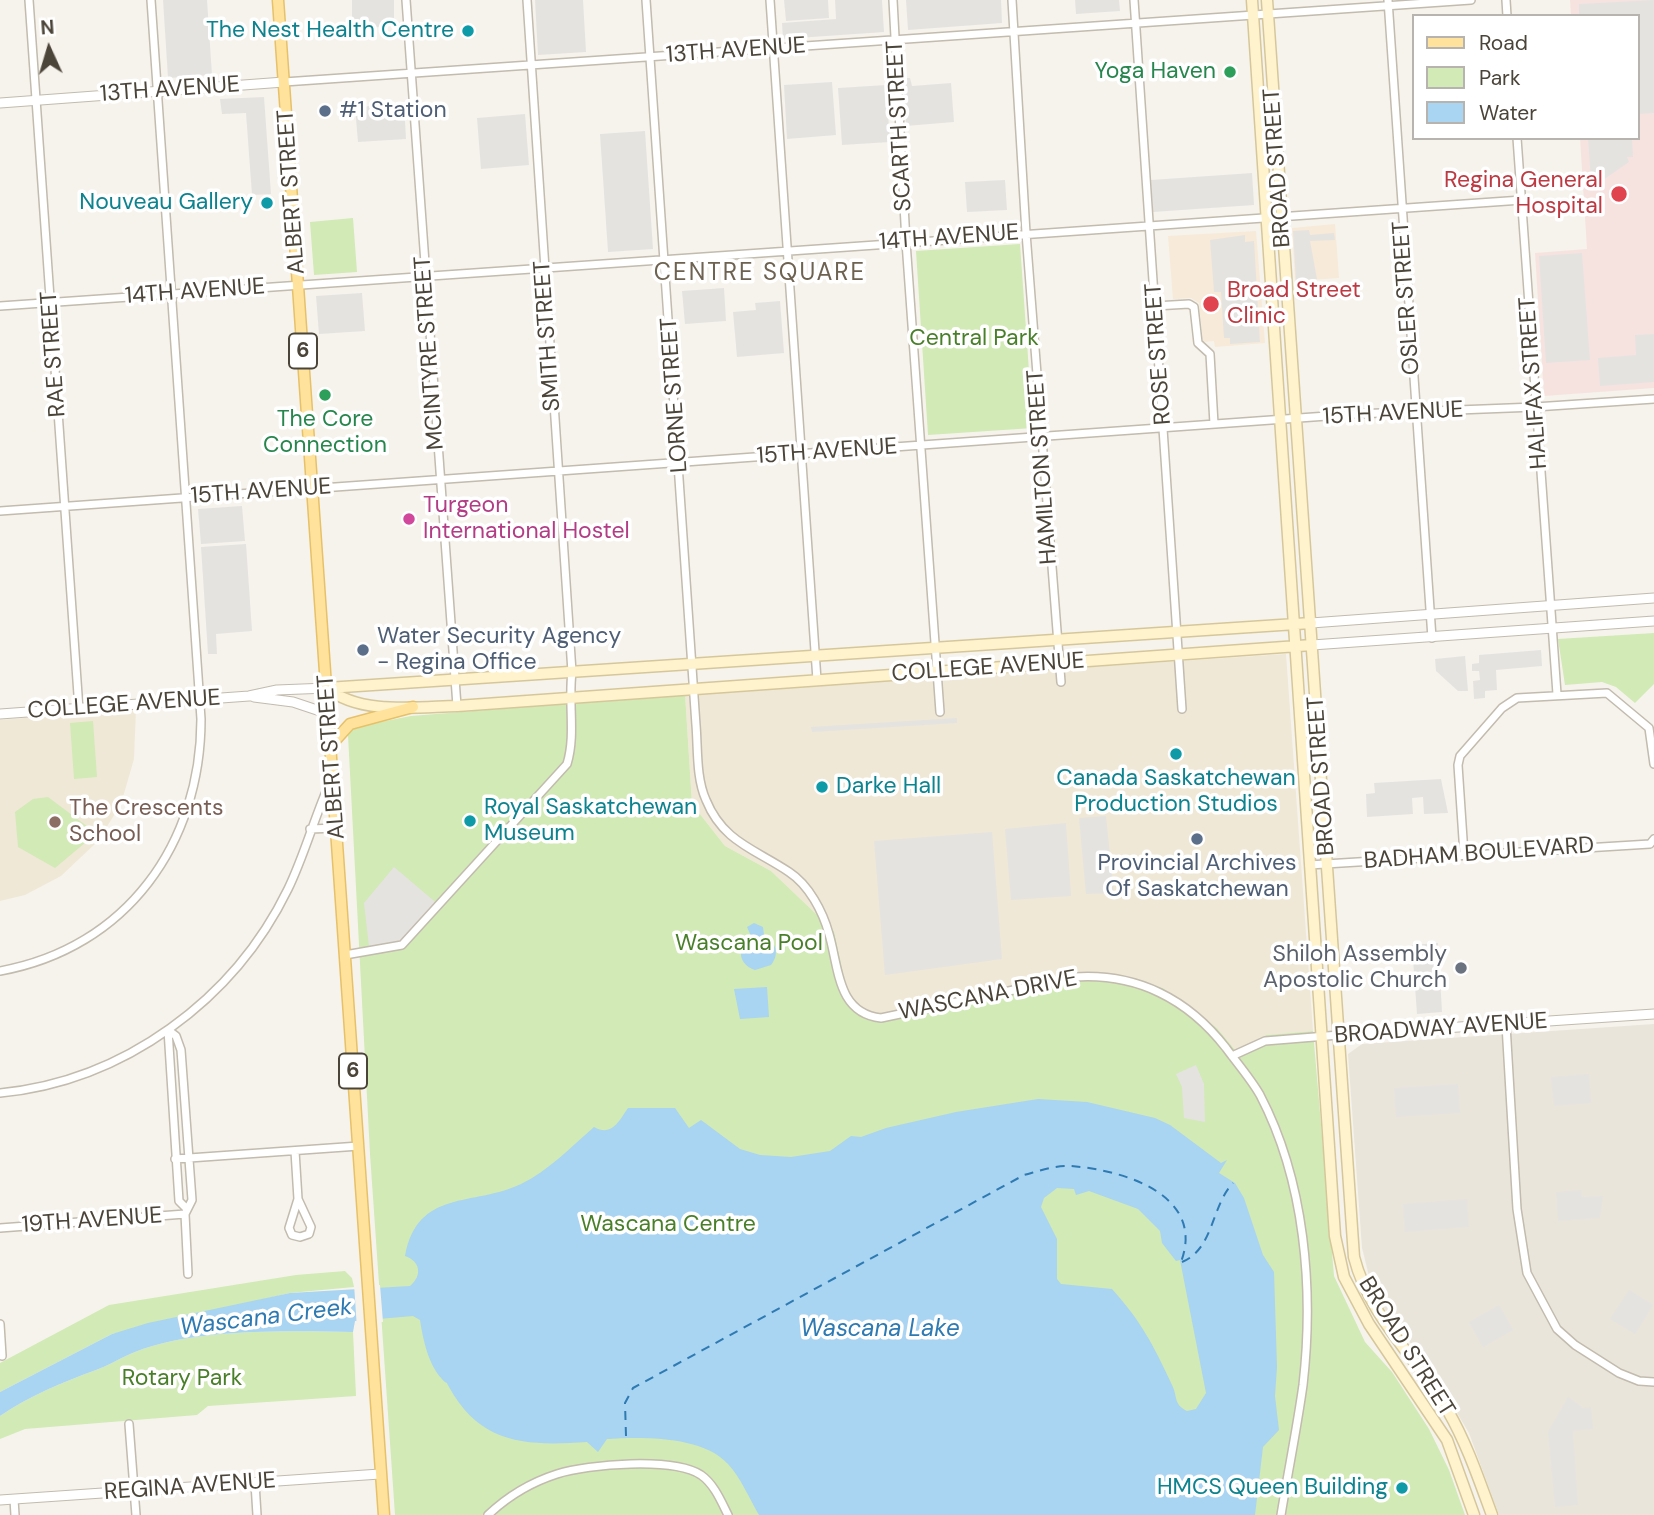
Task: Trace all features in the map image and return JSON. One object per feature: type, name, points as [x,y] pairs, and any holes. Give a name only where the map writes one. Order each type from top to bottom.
[{"type":"main road","name":"ALBERT STREET","points":[[278,0],[384,1515]]},
{"type":"main road","name":"BROAD STREET","points":[[1252,0],[1335,1236],[1344,1277],[1369,1324],[1447,1440],[1474,1515]]},
{"type":"main road","name":"BROAD STREET","points":[[1267,0],[1329,863],[1350,1219],[1361,1285],[1448,1411],[1471,1457],[1492,1515]]},
{"type":"main road","name":"COLLEGE AVENUE","points":[[327,688],[1057,641],[1177,630],[1311,624]]},
{"type":"main road","name":"COLLEGE AVENUE","points":[[327,688],[342,700],[413,708],[1312,645]]},
{"type":"main road","points":[[331,745],[350,724],[413,708]]},
{"type":"street","name":"RAE STREET","points":[[29,0],[79,709]]},
{"type":"street","points":[[0,971],[40,961],[99,930],[131,902],[159,869],[179,833],[193,797],[201,750],[200,700],[151,0]]},
{"type":"street","name":"MCINTYRE STREET","points":[[406,0],[457,706]]},
{"type":"street","name":"SMITH STREET","points":[[345,955],[402,945],[567,764],[571,750],[569,698],[572,672],[527,0]]},
{"type":"street","name":"LORNE STREET","points":[[646,0],[694,665]]},
{"type":"street","points":[[770,0],[817,680]]},
{"type":"street","name":"SCARTH STREET","points":[[893,0],[906,242],[940,712]]},
{"type":"street","name":"HAMILTON STREET","points":[[1012,0],[1040,436],[1060,682]]},
{"type":"street","name":"ROSE STREET","points":[[1134,0],[1182,709]]},
{"type":"street","name":"13TH AVENUE","points":[[0,103],[1268,14],[1388,3],[1471,0]]},
{"type":"street","name":"OSLER STREET","points":[[1388,3],[1432,638]]},
{"type":"street","name":"HALIFAX STREET","points":[[1517,140],[1557,694]]},
{"type":"street","name":"14TH AVENUE","points":[[0,306],[1400,206],[1522,200]]},
{"type":"street","points":[[1156,306],[1189,303],[1195,307],[1198,343],[1210,354],[1214,424]]},
{"type":"street","name":"15TH AVENUE","points":[[0,511],[1279,419],[1654,399]]},
{"type":"street","name":"COLLEGE AVENUE","points":[[1311,624],[1654,598]]},
{"type":"street","name":"COLLEGE AVENUE","points":[[1312,645],[1654,621]]},
{"type":"street","name":"WASCANA DRIVE","points":[[694,665],[701,779],[706,800],[728,834],[745,848],[791,873],[808,891],[829,932],[844,992],[857,1011],[881,1018],[1075,977],[1122,978],[1167,995],[1204,1023],[1259,1094],[1288,1158],[1302,1239],[1306,1281],[1306,1350],[1280,1515]]},
{"type":"street","name":"COLLEGE AVENUE","points":[[0,714],[327,688]]},
{"type":"street","points":[[1464,854],[1460,756],[1508,701],[1525,696],[1607,692],[1649,728],[1654,764]]},
{"type":"street","name":"COLLEGE AVENUE","points":[[249,696],[293,702],[329,714]]},
{"type":"street","points":[[0,1093],[73,1077],[129,1054],[168,1030],[223,983],[248,953],[288,888],[333,775]]},
{"type":"street","points":[[310,829],[337,828]]},
{"type":"street","name":"BADHAM BOULEVARD","points":[[1309,865],[1652,841]]},
{"type":"street","name":"BROADWAY AVENUE","points":[[1232,1056],[1265,1041],[1654,1014]]},
{"type":"street","points":[[1506,1025],[1517,1209],[1527,1273],[1557,1329],[1575,1345],[1619,1373],[1639,1381],[1654,1382]]},
{"type":"street","points":[[168,1030],[176,1036],[181,1049],[192,1200],[185,1211]]},
{"type":"street","points":[[168,1030],[178,1201],[185,1211],[188,1274]]},
{"type":"street","points":[[175,1159],[295,1151],[359,1151]]},
{"type":"street","points":[[295,1151],[298,1199],[289,1228],[292,1235],[300,1237],[309,1234],[311,1227],[298,1199]]},
{"type":"street","name":"19TH AVENUE","points":[[0,1227],[185,1211]]},
{"type":"street","points":[[0,1324],[2,1356]]},
{"type":"street","points":[[129,1424],[136,1515]]},
{"type":"street","points":[[488,1515],[512,1496],[559,1474],[670,1465],[703,1476],[718,1494],[728,1515]]},
{"type":"street","name":"REGINA AVENUE","points":[[0,1500],[380,1474]]},
{"type":"street","points":[[255,1483],[257,1515]]},
{"type":"street","points":[[14,1499],[15,1515]]},
{"type":"shaded area","points":[[163,0],[207,0],[212,75],[168,78]]},
{"type":"shaded area","points":[[352,0],[394,0],[394,26],[352,29]]},
{"type":"shaded area","points":[[535,0],[583,0],[586,52],[538,55]]},
{"type":"shaded area","points":[[784,0],[828,0],[829,18],[786,21]]},
{"type":"shaded area","points":[[835,0],[882,0],[884,32],[783,39],[782,23],[836,19]]},
{"type":"shaded area","points":[[906,0],[1001,0],[1002,23],[908,30]]},
{"type":"shaded area","points":[[1075,0],[1119,0],[1120,11],[1076,14]]},
{"type":"shaded area","name":"Regina General Hospital","points":[[1570,0],[1654,0],[1654,388],[1544,396],[1535,253],[1587,249],[1580,140],[1640,140],[1640,14],[1571,14]]},
{"type":"shaded area","points":[[1654,0],[1654,113],[1640,114],[1640,14],[1579,14],[1579,4]]},
{"type":"shaded area","points":[[903,78],[910,78],[912,86],[951,83],[954,122],[906,126]]},
{"type":"shaded area","points":[[832,82],[836,135],[787,139],[784,85]]},
{"type":"shaded area","points":[[886,85],[890,142],[842,145],[838,88]]},
{"type":"shaded area","points":[[264,97],[271,194],[252,195],[246,113],[222,114],[220,99]]},
{"type":"shaded area","points":[[404,104],[406,139],[358,142],[355,107]]},
{"type":"shaded area","points":[[525,114],[529,165],[481,169],[477,118]]},
{"type":"shaded area","points":[[645,131],[653,249],[608,252],[600,134]]},
{"type":"shaded area","points":[[1588,140],[1632,140],[1633,157],[1627,157],[1629,162],[1603,180],[1591,181]]},
{"type":"shaded area","points":[[1252,173],[1254,205],[1153,212],[1151,180]]},
{"type":"shaded area","points":[[1005,180],[1007,210],[967,212],[965,182]]},
{"type":"shaded area","points":[[1335,224],[1339,278],[1295,281],[1292,228]]},
{"type":"shaded area","points":[[1309,230],[1310,235],[1334,233],[1335,240],[1310,241],[1317,279],[1296,281],[1293,231]]},
{"type":"shaded area","points":[[1256,231],[1265,343],[1215,347],[1214,341],[1203,342],[1199,303],[1191,298],[1173,299],[1168,236]]},
{"type":"shaded area","points":[[1245,235],[1245,242],[1254,241],[1260,342],[1230,344],[1230,338],[1224,338],[1221,292],[1214,292],[1210,240]]},
{"type":"shaded area","points":[[1582,253],[1590,360],[1546,363],[1539,256]]},
{"type":"shaded area","points":[[724,288],[726,321],[685,324],[682,291]]},
{"type":"shaded area","points":[[362,293],[365,331],[319,334],[316,296]]},
{"type":"shaded area","points":[[780,301],[784,353],[737,357],[733,312],[756,310],[755,303]]},
{"type":"shaded area","points":[[1654,334],[1654,382],[1600,386],[1598,358],[1636,355],[1635,335]]},
{"type":"shaded area","points":[[242,506],[245,541],[201,544],[198,509]]},
{"type":"shaded area","points":[[246,544],[252,631],[216,634],[217,654],[208,654],[201,547]]},
{"type":"shaded area","points":[[1541,650],[1542,666],[1496,670],[1497,690],[1485,691],[1485,698],[1474,699],[1473,681],[1480,680],[1479,671],[1472,671],[1472,664],[1479,663],[1479,655]]},
{"type":"shaded area","points":[[1286,654],[1313,1031],[1266,1035],[1236,1051],[1217,1028],[1163,988],[1075,974],[882,1015],[868,1012],[858,1007],[846,986],[834,931],[771,871],[725,846],[692,804],[685,694]]},
{"type":"shaded area","points":[[1465,656],[1468,691],[1458,691],[1436,671],[1435,659]]},
{"type":"shaded area","name":"The Crescents School","points":[[136,709],[134,759],[121,804],[98,841],[61,876],[25,895],[0,901],[0,720]]},
{"type":"shaded area","points":[[957,718],[957,723],[812,732],[811,727]]},
{"type":"shaded area","points":[[1441,779],[1448,813],[1424,814],[1423,797],[1412,798],[1413,814],[1367,817],[1366,794],[1375,793],[1374,783]]},
{"type":"shaded area","points":[[1106,816],[1114,893],[1086,894],[1079,818]]},
{"type":"shaded area","points":[[1066,823],[1071,896],[1011,900],[1005,829]]},
{"type":"shaded area","points":[[992,832],[1002,959],[885,975],[874,841]]},
{"type":"shaded area","points":[[394,867],[440,906],[404,949],[370,955],[364,903]]},
{"type":"shaded area","points":[[1438,943],[1442,1012],[1417,1014],[1412,945]]},
{"type":"shaded area","points":[[1654,1024],[1654,1515],[1499,1515],[1469,1433],[1434,1374],[1380,1303],[1369,1276],[1362,1248],[1348,1054],[1362,1044]]},
{"type":"shaded area","points":[[1196,1065],[1204,1084],[1205,1122],[1184,1118],[1182,1087],[1176,1074]]},
{"type":"shaded area","points":[[1589,1074],[1591,1103],[1554,1106],[1551,1077]]},
{"type":"shaded area","points":[[1458,1084],[1460,1113],[1396,1117],[1394,1088]]},
{"type":"shaded area","points":[[1581,1190],[1582,1197],[1603,1196],[1600,1218],[1558,1221],[1556,1192]]},
{"type":"shaded area","points":[[1467,1199],[1469,1227],[1405,1232],[1403,1204]]},
{"type":"shaded area","points":[[1629,1290],[1653,1305],[1635,1334],[1610,1319]]},
{"type":"shaded area","points":[[1499,1305],[1513,1330],[1483,1347],[1469,1322]]},
{"type":"shaded area","points":[[1568,1397],[1583,1408],[1591,1407],[1593,1429],[1573,1431],[1578,1505],[1555,1507],[1548,1432]]},
{"type":"green space","points":[[353,218],[357,272],[314,275],[310,222]]},
{"type":"green space","name":"Central Park","points":[[1020,244],[1033,428],[928,435],[916,251]]},
{"type":"green space","points":[[1654,633],[1654,684],[1635,703],[1616,687],[1602,682],[1565,685],[1558,639]]},
{"type":"green space","name":"Wascana Centre","points":[[685,694],[692,804],[725,846],[771,871],[834,931],[846,986],[858,1007],[882,1015],[1053,978],[1099,973],[1163,988],[1217,1028],[1236,1051],[1266,1035],[1313,1031],[1334,1276],[1365,1342],[1392,1372],[1429,1429],[1449,1470],[1465,1515],[395,1515],[370,1154],[348,735],[355,727],[411,716]]},
{"type":"green space","points":[[93,721],[97,777],[74,779],[70,723]]},
{"type":"green space","points":[[48,797],[88,827],[86,842],[55,868],[18,847],[15,812],[33,799]]},
{"type":"green space","points":[[345,1271],[352,1278],[354,1287],[290,1293],[112,1334],[0,1392],[0,1363],[109,1305],[296,1275]]},
{"type":"green space","name":"Rotary Park","points":[[353,1332],[356,1396],[208,1406],[197,1415],[25,1429],[0,1439],[0,1416],[58,1385],[159,1344],[242,1333]]},
{"type":"water","points":[[754,923],[763,927],[764,935],[774,945],[776,953],[771,965],[755,970],[745,964],[741,954],[743,945],[751,936],[747,927]]},
{"type":"water","points":[[767,987],[769,1017],[740,1019],[734,989]]},
{"type":"water","name":"Wascana Lake","points":[[1038,1099],[1087,1102],[1155,1118],[1170,1125],[1221,1163],[1227,1160],[1219,1173],[1235,1183],[1244,1198],[1263,1255],[1274,1272],[1277,1367],[1275,1396],[1279,1430],[1263,1447],[1255,1515],[759,1515],[728,1464],[703,1448],[670,1440],[620,1438],[607,1439],[598,1452],[587,1442],[525,1442],[491,1431],[476,1421],[462,1406],[437,1373],[427,1351],[420,1320],[413,1316],[355,1321],[353,1332],[242,1333],[159,1344],[46,1390],[0,1416],[0,1392],[112,1334],[148,1323],[290,1293],[410,1286],[417,1277],[418,1269],[414,1261],[405,1256],[412,1234],[422,1219],[435,1209],[450,1203],[503,1191],[531,1179],[594,1127],[600,1130],[610,1129],[628,1108],[675,1108],[689,1128],[701,1120],[740,1149],[760,1155],[791,1157],[830,1151],[851,1136],[861,1137],[886,1128],[956,1112]],"holes":[[[1057,1188],[1074,1189],[1076,1195],[1089,1191],[1138,1209],[1160,1231],[1162,1243],[1176,1261],[1180,1260],[1206,1393],[1196,1409],[1187,1411],[1180,1406],[1146,1334],[1112,1289],[1061,1284],[1057,1279],[1057,1239],[1041,1207],[1044,1198]]]},
{"type":"pier","points":[[354,1284],[356,1287],[380,1285],[383,1322],[358,1324],[357,1329]]},
{"type":"ferry route","points":[[626,1436],[625,1403],[633,1388],[1024,1175],[1053,1167],[1071,1166],[1114,1173],[1155,1190],[1171,1203],[1182,1219],[1186,1239],[1181,1262]]},
{"type":"ferry route","points":[[1182,1262],[1200,1247],[1220,1203],[1233,1183]]},
{"type":"place","name":"The Nest Health Centre","points":[[468,31]]},
{"type":"place","name":"Yoga Haven","points":[[1230,72]]},
{"type":"place","name":"#1 Station","points":[[325,111]]},
{"type":"place","name":"Regina General Hospital","points":[[1619,194]]},
{"type":"place","name":"Nouveau Gallery","points":[[267,203]]},
{"type":"place","name":"Broad Street Clinic","points":[[1211,304]]},
{"type":"place","name":"The Core Connection","points":[[325,395]]},
{"type":"place","name":"Turgeon International Hostel","points":[[409,519]]},
{"type":"place","name":"Water Security Agency - Regina Office","points":[[363,650]]},
{"type":"place","name":"Canada Saskatchewan Production Studios","points":[[1176,754]]},
{"type":"place","name":"Darke Hall","points":[[822,787]]},
{"type":"place","name":"Royal Saskatchewan Museum","points":[[470,821]]},
{"type":"place","name":"The Crescents School","points":[[55,822]]},
{"type":"place","name":"Provincial Archives Of Saskatchewan","points":[[1197,839]]},
{"type":"place","name":"Shiloh Assembly Apostolic Church","points":[[1461,968]]},
{"type":"place","name":"HMCS Queen Building","points":[[1402,1488]]},
{"type":"district","name":"CENTRE SQUARE","points":[[760,274]]},
{"type":"park label","name":"Wascana Pool","points":[[749,944]]},
{"type":"water label","name":"Wascana Creek","points":[[266,1318]]}]
